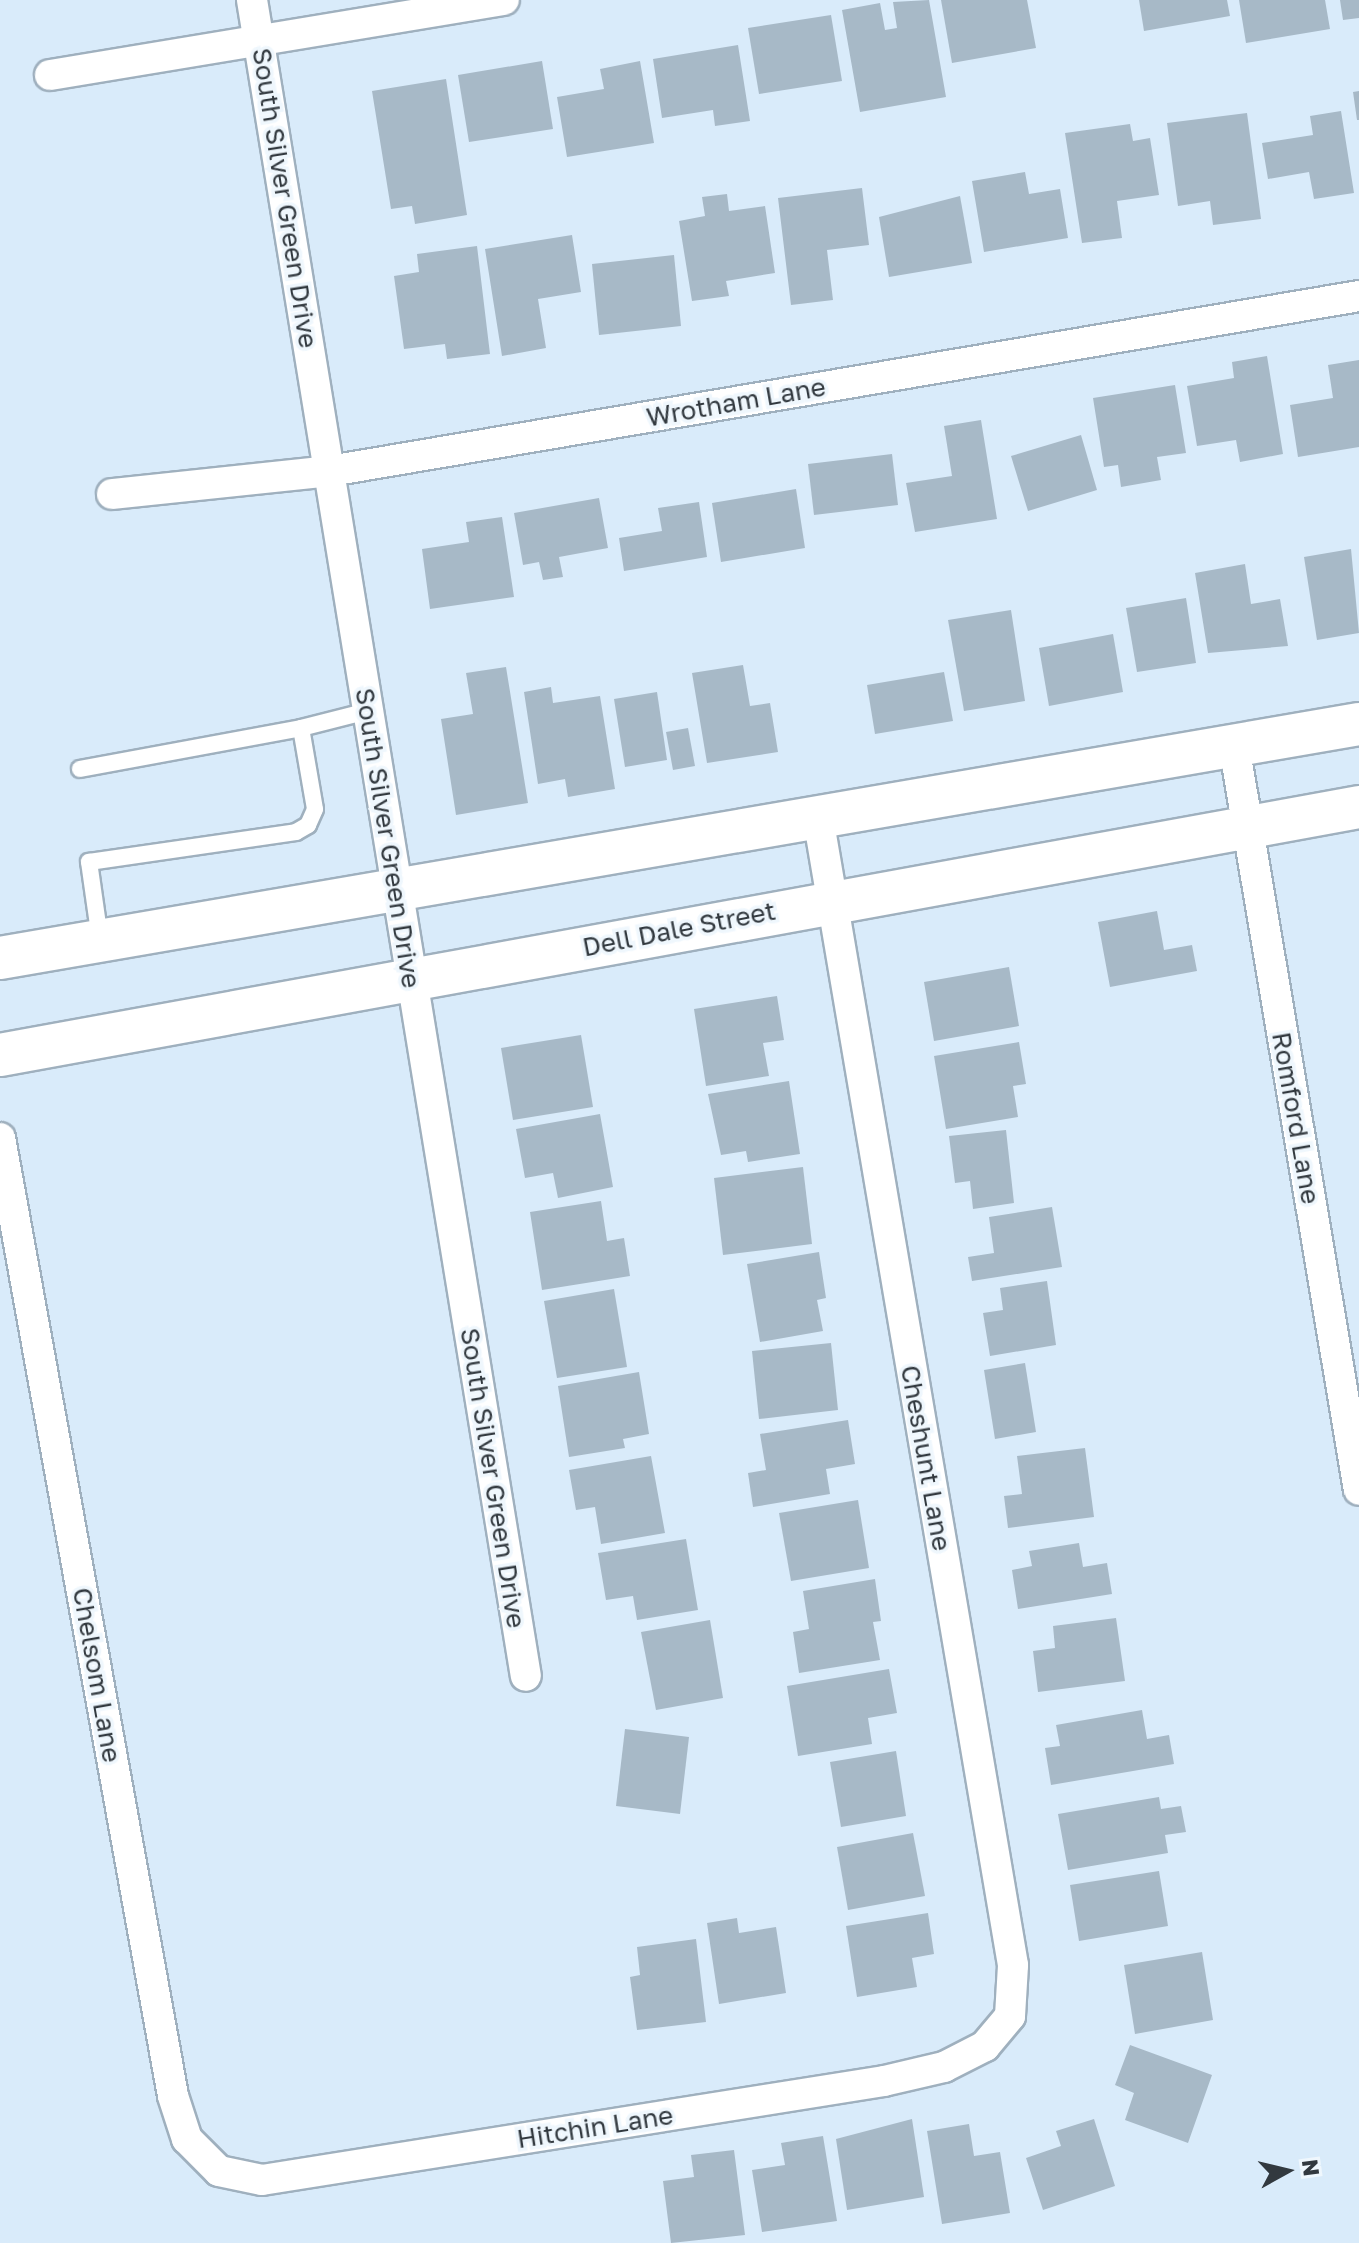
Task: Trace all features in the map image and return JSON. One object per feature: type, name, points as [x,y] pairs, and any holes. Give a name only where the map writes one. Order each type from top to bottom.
[{"type":"main road","points":[[0,958],[1359,724]]},
{"type":"main road","name":"Dell Dale Street","points":[[0,1055],[830,901],[1359,807]]},
{"type":"street","name":"South Silver Green Drive","points":[[252,0],[526,1676]]},
{"type":"street","points":[[50,75],[504,0]]},
{"type":"street","name":"Wrotham Lane","points":[[112,494],[330,471],[1359,296]]},
{"type":"street","name":"Romford Lane","points":[[1234,745],[1359,1490]]},
{"type":"street","name":"Cheshunt Lane","points":[[818,817],[1013,1965],[1010,2016],[985,2046],[944,2067]]},
{"type":"street","name":"Chelsom Lane","points":[[0,1138],[173,2096],[187,2139],[219,2171],[245,2176]]},
{"type":"street","name":"Hitchin Lane","points":[[245,2176],[262,2180],[869,2084],[944,2067]]},
{"type":"lane","points":[[80,769],[301,728],[368,711]]},
{"type":"lane","points":[[100,940],[89,862],[296,832],[308,825],[315,809],[301,728]]},
{"type":"building","points":[[929,0],[946,97],[860,112],[842,10],[880,3],[885,30],[897,28],[893,2]]},
{"type":"building","points":[[941,0],[1027,0],[1036,48],[952,63]]},
{"type":"building","points":[[1139,0],[1227,0],[1230,16],[1144,31]]},
{"type":"building","points":[[1239,0],[1325,0],[1330,29],[1246,43]]},
{"type":"building","points":[[1340,0],[1359,0],[1359,18],[1343,20]]},
{"type":"building","points":[[831,15],[842,81],[759,94],[748,28]]},
{"type":"building","points":[[738,45],[750,121],[715,126],[713,110],[662,118],[653,59]]},
{"type":"building","points":[[542,61],[553,129],[469,142],[458,75]]},
{"type":"building","points":[[640,61],[654,143],[567,157],[557,97],[604,89],[600,69]]},
{"type":"building","points":[[446,79],[467,215],[415,224],[412,206],[391,209],[372,91]]},
{"type":"building","points":[[1359,91],[1359,120],[1357,120],[1353,92]]},
{"type":"building","points":[[1341,111],[1354,193],[1314,199],[1309,172],[1268,179],[1262,143],[1313,135],[1310,116]]},
{"type":"building","points":[[1247,113],[1261,219],[1213,225],[1210,201],[1178,206],[1167,123]]},
{"type":"building","points":[[1130,124],[1133,141],[1150,138],[1159,195],[1117,201],[1122,238],[1082,243],[1065,133]]},
{"type":"building","points":[[1025,172],[1029,194],[1060,189],[1068,238],[984,252],[972,181]]},
{"type":"building","points":[[862,188],[869,245],[827,250],[833,300],[791,305],[778,198]]},
{"type":"building","points":[[727,194],[729,211],[765,206],[775,273],[726,281],[729,296],[692,301],[679,221],[705,216],[702,197]]},
{"type":"building","points":[[960,196],[972,263],[889,277],[879,217]]},
{"type":"building","points":[[572,235],[581,292],[538,299],[546,348],[502,356],[485,249]]},
{"type":"building","points":[[477,246],[490,354],[447,359],[445,344],[404,349],[394,276],[419,272],[417,254]]},
{"type":"building","points":[[674,255],[681,326],[599,335],[592,264]]},
{"type":"building","points":[[1267,356],[1283,454],[1240,462],[1236,440],[1197,446],[1187,386],[1234,378],[1232,362]]},
{"type":"building","points":[[1359,360],[1359,447],[1298,457],[1290,405],[1333,398],[1328,365]]},
{"type":"building","points":[[1175,385],[1186,453],[1157,457],[1161,480],[1121,487],[1118,465],[1104,467],[1093,398]]},
{"type":"building","points":[[981,420],[997,519],[915,532],[906,483],[952,476],[944,426]]},
{"type":"building","points":[[1081,435],[1097,490],[1028,511],[1011,456]]},
{"type":"building","points":[[892,454],[898,505],[814,515],[808,464]]},
{"type":"building","points":[[796,489],[805,548],[721,562],[712,503]]},
{"type":"building","points":[[599,498],[608,548],[559,557],[563,577],[543,580],[539,562],[523,565],[514,513]]},
{"type":"building","points":[[699,502],[707,557],[624,571],[619,538],[662,531],[658,508]]},
{"type":"building","points":[[502,517],[514,597],[430,609],[422,549],[469,542],[466,522]]},
{"type":"building","points":[[1351,549],[1359,633],[1317,640],[1304,557]]},
{"type":"building","points":[[1245,564],[1251,604],[1280,599],[1288,646],[1208,653],[1195,573]]},
{"type":"building","points":[[1186,598],[1196,663],[1137,672],[1126,608]]},
{"type":"building","points":[[1011,610],[1025,701],[964,711],[948,620]]},
{"type":"building","points":[[1113,634],[1123,692],[1049,706],[1039,648]]},
{"type":"building","points":[[743,665],[750,706],[770,703],[778,752],[707,763],[692,673]]},
{"type":"building","points":[[506,667],[528,803],[456,815],[441,719],[473,714],[466,673]]},
{"type":"building","points":[[944,672],[953,721],[875,734],[867,685]]},
{"type":"building","points":[[551,687],[553,703],[600,696],[615,789],[568,797],[565,779],[538,784],[524,692]]},
{"type":"building","points":[[657,692],[667,760],[625,767],[614,699]]},
{"type":"building","points":[[688,728],[695,766],[673,770],[666,732]]},
{"type":"building","points":[[1157,911],[1164,950],[1192,945],[1197,971],[1110,987],[1098,922]]},
{"type":"building","points":[[1009,967],[1019,1026],[934,1041],[924,982]]},
{"type":"building","points":[[777,996],[784,1040],[763,1043],[769,1076],[706,1086],[694,1009]]},
{"type":"building","points":[[581,1035],[593,1107],[513,1120],[501,1048]]},
{"type":"building","points":[[1019,1042],[1026,1084],[1013,1086],[1018,1117],[946,1129],[934,1056]]},
{"type":"building","points":[[789,1081],[800,1154],[748,1162],[746,1151],[721,1155],[708,1094]]},
{"type":"building","points":[[600,1114],[613,1187],[558,1198],[553,1173],[525,1178],[516,1129]]},
{"type":"building","points":[[1006,1130],[1014,1203],[973,1209],[970,1181],[955,1183],[949,1136]]},
{"type":"building","points":[[803,1167],[812,1244],[723,1255],[714,1178]]},
{"type":"building","points":[[601,1201],[607,1241],[624,1238],[630,1276],[542,1290],[530,1212]]},
{"type":"building","points":[[1052,1207],[1062,1267],[972,1281],[968,1257],[994,1253],[989,1217]]},
{"type":"building","points":[[819,1252],[826,1298],[817,1300],[823,1331],[760,1342],[747,1264]]},
{"type":"building","points":[[1047,1281],[1056,1345],[990,1356],[983,1313],[1003,1310],[1000,1288]]},
{"type":"building","points":[[614,1289],[627,1367],[557,1378],[544,1301]]},
{"type":"building","points":[[831,1343],[838,1410],[759,1419],[752,1351]]},
{"type":"building","points":[[1025,1363],[1036,1432],[995,1439],[984,1370]]},
{"type":"building","points":[[639,1372],[649,1434],[623,1439],[625,1448],[569,1457],[558,1386]]},
{"type":"building","points":[[848,1420],[855,1464],[826,1469],[830,1494],[753,1507],[748,1473],[766,1470],[760,1434]]},
{"type":"building","points":[[1085,1448],[1094,1517],[1008,1528],[1004,1496],[1022,1494],[1017,1456]]},
{"type":"building","points":[[651,1456],[665,1533],[601,1544],[595,1507],[576,1510],[569,1470]]},
{"type":"building","points":[[858,1500],[869,1568],[791,1581],[779,1513]]},
{"type":"building","points":[[686,1539],[698,1610],[637,1620],[633,1596],[606,1600],[598,1553]]},
{"type":"building","points":[[1079,1543],[1083,1567],[1107,1563],[1112,1594],[1018,1609],[1012,1570],[1032,1566],[1029,1551]]},
{"type":"building","points":[[875,1579],[881,1621],[873,1622],[880,1660],[799,1673],[793,1632],[809,1629],[803,1591]]},
{"type":"building","points":[[1116,1618],[1125,1681],[1038,1692],[1033,1651],[1055,1648],[1053,1626]]},
{"type":"building","points":[[710,1620],[723,1698],[656,1710],[641,1632]]},
{"type":"building","points":[[889,1669],[897,1713],[868,1718],[872,1744],[798,1756],[787,1686]]},
{"type":"building","points":[[1142,1710],[1147,1739],[1169,1735],[1174,1764],[1051,1785],[1045,1748],[1060,1746],[1056,1725]]},
{"type":"building","points":[[625,1729],[689,1737],[680,1814],[616,1806]]},
{"type":"building","points":[[896,1751],[906,1816],[841,1827],[830,1762]]},
{"type":"building","points":[[1159,1797],[1161,1809],[1181,1806],[1186,1832],[1165,1835],[1168,1853],[1068,1870],[1058,1814]]},
{"type":"building","points":[[913,1833],[925,1896],[848,1910],[837,1847]]},
{"type":"building","points":[[1159,1871],[1168,1926],[1079,1941],[1070,1885]]},
{"type":"building","points":[[928,1913],[934,1954],[912,1958],[917,1987],[857,1997],[846,1926]]},
{"type":"building","points":[[737,1918],[739,1933],[776,1927],[786,1993],[719,2004],[707,1923]]},
{"type":"building","points":[[696,1939],[706,2022],[637,2030],[630,1977],[640,1975],[637,1947]]},
{"type":"building","points":[[1202,1952],[1213,2020],[1135,2034],[1124,1965]]},
{"type":"building","points":[[1130,2045],[1212,2075],[1188,2143],[1125,2120],[1134,2093],[1115,2085]]},
{"type":"building","points":[[912,2119],[924,2197],[847,2210],[836,2139]]},
{"type":"building","points":[[1094,2119],[1115,2186],[1043,2210],[1026,2158],[1061,2146],[1056,2131]]},
{"type":"building","points":[[969,2124],[974,2156],[1000,2152],[1010,2213],[942,2224],[927,2131]]},
{"type":"building","points":[[823,2136],[837,2221],[762,2232],[752,2170],[785,2165],[781,2143]]},
{"type":"building","points":[[734,2150],[745,2235],[671,2243],[663,2181],[694,2177],[691,2155]]}]
